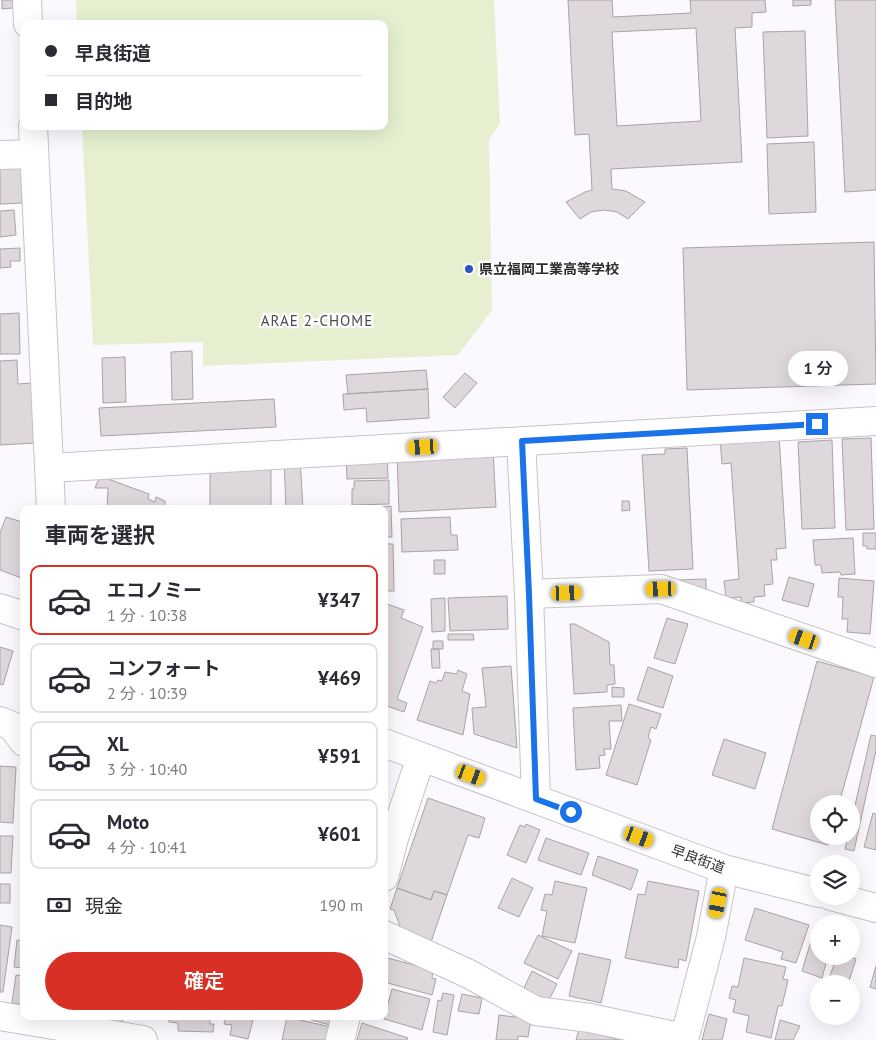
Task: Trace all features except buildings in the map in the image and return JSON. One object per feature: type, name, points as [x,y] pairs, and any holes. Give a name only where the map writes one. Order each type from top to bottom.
[{"type":"street","points":[[27,0],[28,20]]},
{"type":"street","points":[[33,130],[51,505]]},
{"type":"street","points":[[0,155],[34,154]]},
{"type":"street","points":[[49,468],[876,421]]},
{"type":"street","points":[[522,441],[536,799]]},
{"type":"street","points":[[529,594],[661,589],[876,664]]},
{"type":"street","points":[[0,608],[20,615]]},
{"type":"street","points":[[0,721],[12,726],[20,737]]},
{"type":"street","name":"早良街道","points":[[388,745],[724,869],[810,891]]},
{"type":"street","points":[[388,861],[421,757]]},
{"type":"street","points":[[388,937],[469,974],[536,1011],[590,1018],[684,1039],[711,937],[724,869]]},
{"type":"street","points":[[860,904],[876,908]]},
{"type":"street","points":[[0,1016],[20,1019]]},
{"type":"street","points":[[24,1020],[143,1040]]},
{"type":"street","points":[[340,1040],[345,1020]]},
{"type":"green space","points":[[76,0],[494,0],[500,124],[489,139],[492,310],[458,355],[203,366],[203,342],[93,345],[82,130],[388,130],[388,20],[77,20]]},
{"type":"place","name":"県立福岡工業高等学校","points":[[469,269]]},
{"type":"district","name":"ARAE 2-CHOME","points":[[317,320]]},
{"type":"route","points":[[571,812],[536,799],[522,441],[817,424]]}]
